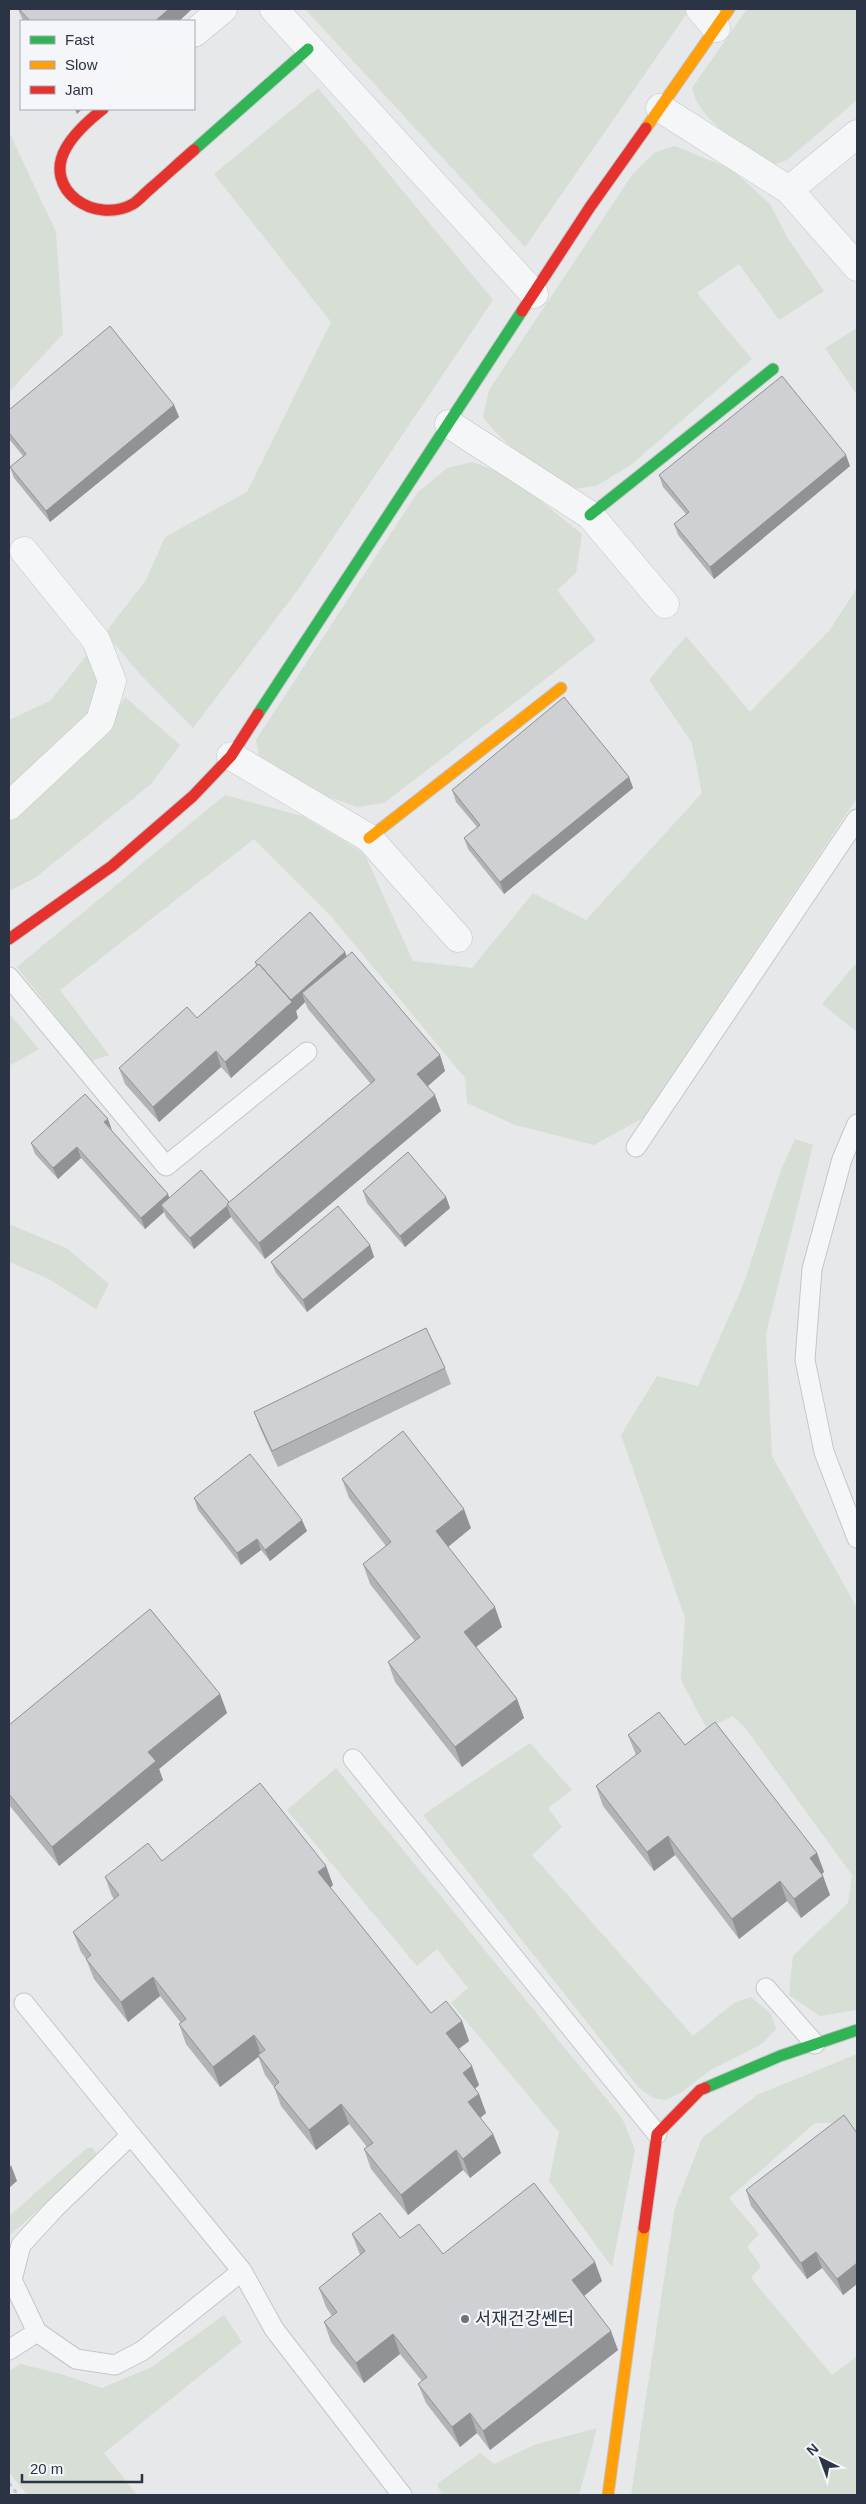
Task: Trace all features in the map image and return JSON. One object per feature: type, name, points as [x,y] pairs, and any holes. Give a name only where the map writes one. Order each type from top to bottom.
[{"type":"street","points":[[195,32],[224,9]]},
{"type":"street","points":[[274,9],[534,294]]},
{"type":"street","points":[[9,939],[112,866],[193,796],[231,756],[590,207],[660,108],[715,15]]},
{"type":"street","points":[[102,110],[82,126],[65,150],[60,174],[68,192],[83,206],[106,212],[133,204],[308,48]]},
{"type":"street","points":[[660,108],[789,190],[857,267]]},
{"type":"street","points":[[789,190],[857,134]]},
{"type":"street","points":[[590,515],[772,369]]},
{"type":"street","points":[[449,424],[590,515],[665,604]]},
{"type":"street","points":[[9,806],[100,721],[112,681],[96,640],[24,551]]},
{"type":"street","points":[[369,838],[561,688]]},
{"type":"street","points":[[231,756],[369,838],[458,938]]},
{"type":"street","points":[[608,2495],[657,2134],[700,2090],[780,2056],[857,2030]]},
{"type":"lane","points":[[636,1147],[857,819]]},
{"type":"lane","points":[[9,978],[166,1166],[307,1052]]},
{"type":"lane","points":[[857,1124],[842,1159],[812,1269],[805,1360],[824,1452],[857,1538]]},
{"type":"lane","points":[[353,1759],[657,2134]]},
{"type":"lane","points":[[766,1988],[814,2044]]},
{"type":"lane","points":[[24,2003],[242,2271],[274,2329],[402,2495]]},
{"type":"lane","points":[[131,2135],[55,2208],[21,2245],[12,2280],[37,2332],[76,2359],[115,2365],[142,2351],[242,2271]]},
{"type":"lane","points":[[9,2350],[37,2332]]},
{"type":"path","points":[[9,2483],[18,2495]]},
{"type":"shaded area","points":[[305,9],[690,9],[525,247]]},
{"type":"shaded area","points":[[747,9],[857,9],[857,100],[787,160],[775,164],[750,150],[713,123],[696,100],[692,88]]},
{"type":"shaded area","points":[[318,88],[493,300],[300,587],[193,728],[140,674],[105,633],[146,580],[165,537],[247,492],[331,322],[214,174]]},
{"type":"shaded area","points":[[9,132],[56,232],[63,334],[9,392]]},
{"type":"shaded area","points":[[675,146],[731,169],[770,204],[787,237],[824,291],[779,320],[739,264],[697,293],[752,359],[631,465],[596,486],[571,489],[524,457],[492,428],[483,417],[489,390],[632,175],[654,153]]},
{"type":"shaded area","points":[[857,328],[857,395],[825,348]]},
{"type":"shaded area","points":[[473,462],[511,477],[582,534],[576,573],[557,590],[596,640],[384,803],[357,807],[329,797],[272,765],[259,755],[256,740],[418,492],[447,468]]},
{"type":"shaded area","points":[[857,588],[857,798],[643,1118],[594,1145],[515,1125],[467,1103],[465,1078],[331,916],[254,839],[60,990],[109,1055],[91,1061],[17,967],[225,795],[302,816],[364,853],[413,961],[472,968],[533,893],[586,920],[702,793],[692,743],[649,680],[686,636],[750,712],[829,631]]},
{"type":"shaded area","points":[[91,650],[101,684],[88,718],[9,792],[9,720],[50,701]]},
{"type":"shaded area","points":[[125,697],[180,745],[151,784],[35,878],[9,891],[9,819],[108,727]]},
{"type":"shaded area","points":[[857,962],[857,1032],[822,1004]]},
{"type":"shaded area","points":[[9,1013],[39,1049],[9,1066]]},
{"type":"shaded area","points":[[795,1139],[813,1145],[766,1334],[772,1456],[857,1608],[857,2010],[820,2016],[789,1995],[793,1956],[848,1903],[852,1875],[746,1729],[733,1716],[707,1729],[681,1680],[685,1618],[621,1435],[657,1376],[698,1386],[744,1283],[781,1170]]},
{"type":"shaded area","points":[[9,1224],[66,1248],[109,1284],[96,1309],[47,1278],[9,1262]]},
{"type":"shaded area","points":[[530,1743],[572,1790],[548,1808],[562,1827],[532,1855],[693,2036],[734,2003],[751,1997],[771,2014],[776,2029],[762,2044],[709,2071],[682,2092],[666,2100],[653,2098],[639,2088],[423,1815]]},
{"type":"shaded area","points":[[336,1768],[622,2118],[635,2150],[612,2267],[549,2181],[559,2132],[451,2003],[468,1988],[437,1949],[417,1966],[287,1810]]},
{"type":"shaded area","points":[[857,2054],[857,2133],[850,2123],[815,2123],[729,2198],[759,2234],[747,2247],[761,2266],[751,2278],[832,2375],[856,2357],[857,2359],[857,2495],[631,2495],[675,2208],[702,2138],[757,2095]]},
{"type":"shaded area","points":[[87,2148],[93,2148],[96,2153],[96,2159],[9,2236],[9,2216]]},
{"type":"shaded area","points":[[224,2315],[242,2342],[104,2453],[137,2495],[27,2495],[9,2472],[9,2371],[20,2364],[61,2374],[102,2388],[152,2367]]},
{"type":"shaded area","points":[[597,2428],[579,2495],[442,2495],[437,2484],[480,2453],[494,2464],[534,2445]]},
{"type":"building","points":[[19,9],[169,9],[156,20],[29,20]]},
{"type":"building","points":[[110,326],[174,405],[46,511],[10,467],[26,454],[9,433],[9,410]]},
{"type":"building","points":[[782,376],[846,455],[710,567],[674,524],[689,512],[659,475]]},
{"type":"building","points":[[564,697],[629,777],[500,882],[464,838],[480,825],[452,790]]},
{"type":"building","points":[[310,912],[345,952],[291,1000],[259,964],[255,962]]},
{"type":"building","points":[[352,952],[440,1055],[417,1074],[435,1095],[259,1243],[227,1204],[375,1080],[302,993]]},
{"type":"building","points":[[259,964],[292,1002],[225,1062],[216,1051],[153,1107],[119,1068],[187,1007],[197,1018]]},
{"type":"building","points":[[85,1094],[108,1119],[104,1122],[168,1194],[141,1218],[77,1147],[53,1168],[31,1143]]},
{"type":"building","points":[[408,1152],[446,1197],[400,1236],[363,1191]]},
{"type":"building","points":[[201,1170],[229,1202],[228,1205],[190,1238],[161,1205]]},
{"type":"building","points":[[338,1206],[370,1245],[303,1300],[271,1262]]},
{"type":"building","points":[[426,1328],[445,1368],[272,1451],[254,1412]]},
{"type":"building","points":[[403,1431],[464,1509],[436,1531],[495,1607],[464,1632],[517,1699],[455,1747],[388,1662],[420,1637],[363,1564],[391,1542],[342,1479]]},
{"type":"building","points":[[250,1454],[302,1520],[265,1550],[257,1539],[237,1553],[194,1498]]},
{"type":"building","points":[[150,1609],[220,1694],[148,1752],[156,1761],[52,1847],[9,1794],[9,1725]]},
{"type":"building","points":[[659,1712],[685,1745],[715,1722],[817,1853],[810,1858],[823,1876],[794,1899],[780,1881],[732,1919],[668,1836],[647,1852],[596,1786],[641,1751],[628,1735]]},
{"type":"building","points":[[260,1783],[326,1866],[318,1872],[431,2013],[446,2001],[462,2021],[446,2033],[472,2066],[463,2073],[479,2094],[468,2102],[493,2134],[463,2159],[456,2150],[401,2195],[364,2149],[373,2143],[341,2104],[309,2130],[274,2087],[279,2082],[258,2055],[265,2050],[254,2035],[213,2067],[179,2024],[186,2019],[153,1977],[121,2002],[86,1959],[91,1955],[73,1932],[119,1895],[105,1877],[148,1843],[162,1861]]},
{"type":"building","points":[[844,2115],[857,2133],[857,2263],[837,2279],[816,2252],[801,2263],[746,2190]]},
{"type":"building","name":"서재건강쎈터","points":[[534,2183],[595,2262],[572,2280],[611,2331],[483,2431],[470,2413],[452,2427],[418,2384],[427,2377],[393,2334],[356,2363],[324,2322],[337,2312],[319,2288],[365,2251],[352,2234],[380,2213],[400,2238],[419,2224],[443,2254]]},
{"type":"traffic: fast","points":[[194,150],[308,49]]},
{"type":"traffic: fast","points":[[258,714],[522,311]]},
{"type":"traffic: fast","points":[[590,515],[773,369]]},
{"type":"traffic: fast","points":[[705,2088],[780,2056],[857,2030]]},
{"type":"traffic: slow","points":[[646,128],[729,9]]},
{"type":"traffic: slow","points":[[369,838],[561,688]]},
{"type":"traffic: slow","points":[[608,2495],[644,2228]]},
{"type":"traffic: jam","points":[[102,110],[74,137],[66,148],[60,163],[61,177],[67,190],[76,200],[89,207],[103,210],[118,209],[133,204],[194,150]]},
{"type":"traffic: jam","points":[[522,311],[590,207],[646,128]]},
{"type":"traffic: jam","points":[[9,939],[112,866],[193,796],[231,756],[258,714]]},
{"type":"traffic: jam","points":[[644,2228],[657,2134],[700,2090],[705,2088]]},
{"type":"place","name":"서재건강쎈터","points":[[465,2319]]}]
